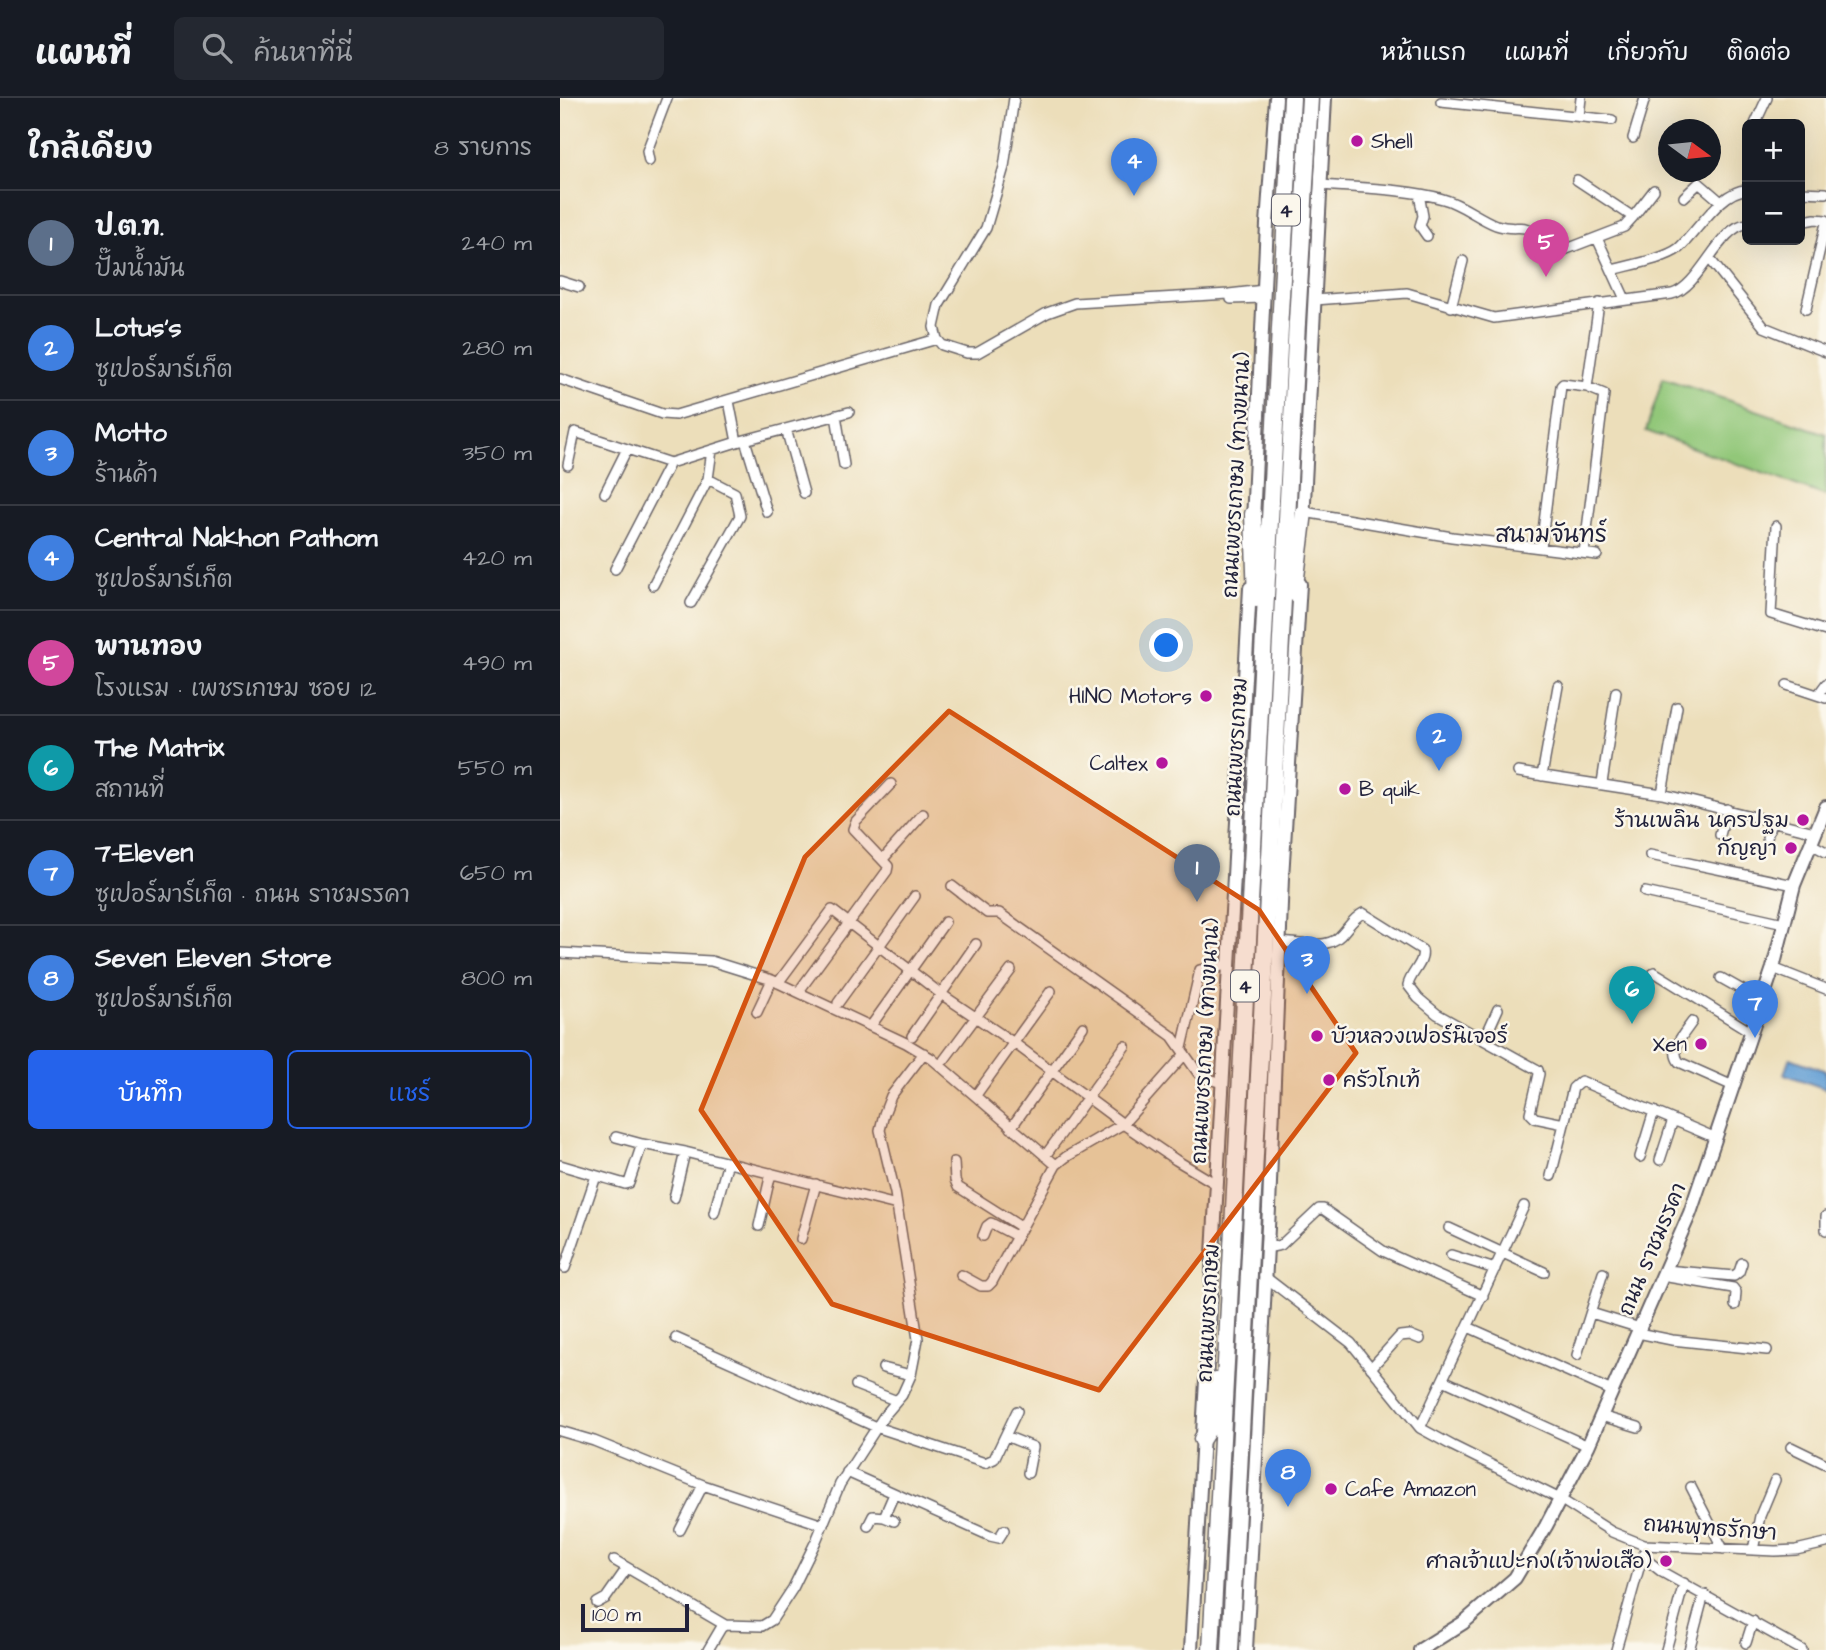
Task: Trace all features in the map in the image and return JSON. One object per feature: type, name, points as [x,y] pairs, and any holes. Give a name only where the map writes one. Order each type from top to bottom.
[{"type":"highway","name":"ถนนเพชรเกษม","points":[[1210,1650],[1292,98]]},
{"type":"highway","name":"ถนนเพชรเกษม","points":[[1230,1650],[1308,98]]},
{"type":"highway","points":[[1279,710],[1304,512]]},
{"type":"highway","points":[[1253,514],[1259,709]]},
{"type":"highway","points":[[1202,1439],[1209,1428],[1223,1324],[1229,1318]]},
{"type":"main road","name":"ถนนเพชรเกษม (ทางขนาน)","points":[[1191,1650],[1276,98]]},
{"type":"main road","points":[[1272,162],[1281,109],[1287,98]]},
{"type":"main road","points":[[1308,98],[1315,110],[1322,156]]},
{"type":"main road","name":"4","points":[[1245,1650],[1325,98]]},
{"type":"main road","name":"ถนน ราชมรรคา","points":[[1420,1650],[1463,1623],[1515,1578],[1588,1446],[1690,1213],[1773,968],[1794,885],[1826,808]]},
{"type":"street","points":[[649,161],[647,151],[667,98]]},
{"type":"street","points":[[1014,98],[1004,167],[991,215],[986,228],[939,305],[934,327],[937,339],[950,348],[977,352],[1047,313],[1063,308],[1264,294]]},
{"type":"street","points":[[1522,110],[1524,98]]},
{"type":"street","points":[[1579,116],[1581,98]]},
{"type":"street","points":[[1633,138],[1645,98]]},
{"type":"street","points":[[1757,119],[1767,98]]},
{"type":"street","points":[[1441,102],[1612,120]]},
{"type":"street","points":[[1577,180],[1633,217]]},
{"type":"street","points":[[1684,197],[1699,183],[1721,202]]},
{"type":"street","points":[[1320,185],[1419,194],[1454,203],[1495,224],[1521,227],[1530,231],[1542,256],[1546,257],[1624,227],[1654,190]]},
{"type":"street","points":[[1612,270],[1676,250],[1721,202],[1732,193],[1742,190]]},
{"type":"street","points":[[1805,192],[1826,193]]},
{"type":"street","points":[[1419,194],[1423,216],[1420,226],[1427,236]]},
{"type":"street","points":[[1805,221],[1815,219],[1826,222],[1806,309]]},
{"type":"street","points":[[1315,300],[1407,293],[1494,318],[1678,292],[1738,225],[1742,225]]},
{"type":"street","points":[[1597,238],[1625,299]]},
{"type":"street","points":[[1709,258],[1764,327],[1826,352]]},
{"type":"street","points":[[1451,307],[1463,261]]},
{"type":"street","points":[[560,281],[579,287]]},
{"type":"street","points":[[1587,387],[1599,303]]},
{"type":"street","points":[[560,379],[670,415],[729,401],[937,339]]},
{"type":"street","points":[[1541,547],[1561,386],[1587,387],[1604,394],[1584,553]]},
{"type":"street","points":[[729,401],[767,512]]},
{"type":"street","points":[[568,465],[575,432],[670,463],[849,412]]},
{"type":"street","points":[[836,415],[844,465]]},
{"type":"street","points":[[786,429],[804,493]]},
{"type":"street","points":[[605,493],[627,449]]},
{"type":"street","points":[[653,585],[708,479],[712,450]]},
{"type":"street","points":[[615,569],[670,463]]},
{"type":"street","points":[[691,603],[740,516],[735,493],[708,479]]},
{"type":"street","points":[[1304,512],[1452,537],[1597,555]]},
{"type":"street","points":[[1776,526],[1771,614],[1826,631]]},
{"type":"street","points":[[1787,685],[1822,696],[1826,684]]},
{"type":"street","points":[[1542,775],[1558,686]]},
{"type":"street","points":[[1602,783],[1616,692]]},
{"type":"street","points":[[1662,794],[1677,707]]},
{"type":"street","points":[[1518,772],[1602,783],[1727,809],[1771,821],[1813,838],[1826,852]]},
{"type":"street","points":[[802,987],[887,871],[888,866],[883,859],[853,829],[856,821],[891,784]]},
{"type":"street","points":[[1720,835],[1727,809]]},
{"type":"street","points":[[883,859],[923,814]]},
{"type":"street","points":[[1767,838],[1771,821]]},
{"type":"street","points":[[1650,855],[1794,885]]},
{"type":"street","points":[[952,886],[987,912],[999,913],[1172,1036],[1198,1073],[1222,1083]]},
{"type":"street","points":[[1645,892],[1784,923]]},
{"type":"street","points":[[838,1003],[915,896]]},
{"type":"street","points":[[757,1012],[775,982],[830,910],[1123,1124],[1216,1184]]},
{"type":"street","points":[[1280,942],[1329,943],[1339,937],[1352,921],[1363,913],[1422,950],[1423,958],[1409,979],[1409,985],[1418,998],[1437,1014],[1538,1070],[1531,1115],[1564,1124]]},
{"type":"street","points":[[873,1023],[945,922]]},
{"type":"street","points":[[912,1036],[976,944]]},
{"type":"street","points":[[560,953],[710,961],[775,982],[924,1054],[1056,1166]]},
{"type":"street","points":[[961,1275],[981,1286],[988,1286],[1056,1166],[1066,1157],[1123,1124],[1183,1051],[1200,970],[1228,965]]},
{"type":"street","points":[[1773,968],[1826,989]]},
{"type":"street","points":[[944,1060],[1011,970]]},
{"type":"street","points":[[1654,972],[1751,1032]]},
{"type":"street","points":[[1721,978],[1762,1001]]},
{"type":"street","points":[[976,1096],[1051,991]]},
{"type":"street","points":[[1484,1040],[1498,1009]]},
{"type":"street","points":[[1692,1022],[1675,1049],[1675,1056],[1679,1062],[1733,1086]]},
{"type":"street","points":[[1011,1128],[1083,1027]]},
{"type":"street","points":[[1045,1156],[1125,1046]]},
{"type":"street","points":[[614,1560],[725,1625],[768,1624],[793,1588],[847,1472],[876,1427],[897,1401],[911,1376],[918,1339],[897,1205],[880,1130],[891,1096],[924,1054]]},
{"type":"street","points":[[1551,1176],[1573,1088],[1581,1081],[1717,1138]]},
{"type":"street","points":[[1640,1157],[1654,1111]]},
{"type":"street","points":[[1660,1160],[1673,1121]]},
{"type":"street","points":[[616,1138],[728,1162],[897,1205]]},
{"type":"street","points":[[560,1165],[623,1184],[629,1182],[642,1144]]},
{"type":"street","points":[[674,1198],[685,1152]]},
{"type":"street","points":[[714,1213],[728,1162]]},
{"type":"street","points":[[954,1162],[958,1187],[1021,1227]]},
{"type":"street","points":[[759,1226],[771,1173]]},
{"type":"street","points":[[565,1268],[596,1176]]},
{"type":"street","points":[[801,1239],[816,1184]]},
{"type":"street","points":[[1264,1276],[1351,1343],[1420,1428],[1524,1206]]},
{"type":"street","points":[[1266,1248],[1279,1247],[1322,1209],[1383,1251],[1483,1296]]},
{"type":"street","points":[[1826,1216],[1826,1230]]},
{"type":"street","points":[[984,1236],[991,1223],[1016,1236]]},
{"type":"street","points":[[1449,1228],[1544,1272]]},
{"type":"street","points":[[1451,1255],[1495,1269]]},
{"type":"street","points":[[1663,1273],[1734,1276],[1739,1272],[1742,1263]]},
{"type":"street","points":[[1577,1355],[1604,1273]]},
{"type":"street","points":[[1663,1273],[1733,1288],[1735,1305]]},
{"type":"street","points":[[1591,1313],[1672,1340],[1767,1350]]},
{"type":"street","points":[[1468,1327],[1612,1391]]},
{"type":"street","points":[[1371,1368],[1400,1336],[1410,1335],[1420,1339]]},
{"type":"street","points":[[676,1339],[876,1427],[986,1463],[994,1459],[1017,1411]]},
{"type":"street","points":[[883,1368],[911,1376]]},
{"type":"street","points":[[1443,1380],[1588,1446]]},
{"type":"street","points":[[856,1385],[897,1401]]},
{"type":"street","points":[[1601,1416],[1638,1427]]},
{"type":"street","name":"ถนนพุทธรักษา","points":[[1420,1428],[1560,1499],[1612,1532],[1644,1545],[1796,1550],[1826,1544]]},
{"type":"street","points":[[560,1431],[594,1441],[703,1485],[823,1525]]},
{"type":"street","points":[[1006,1436],[1034,1447],[1028,1473]]},
{"type":"street","points":[[1791,1447],[1826,1464]]},
{"type":"street","points":[[847,1472],[994,1538],[1000,1537],[1004,1530]]},
{"type":"street","points":[[1754,1550],[1760,1516],[1775,1480]]},
{"type":"street","points":[[680,1530],[703,1485]]},
{"type":"street","points":[[1691,1487],[1723,1549]]},
{"type":"street","points":[[884,1517],[894,1494]]},
{"type":"street","points":[[868,1525],[873,1516],[894,1521]]},
{"type":"street","points":[[1616,1650],[1643,1557],[1644,1545]]},
{"type":"street","points":[[1643,1557],[1662,1572],[1802,1650]]},
{"type":"street","points":[[597,1603],[606,1598],[627,1568]]},
{"type":"street","points":[[1666,1650],[1684,1583]]},
{"type":"street","points":[[1691,1649],[1704,1594]]},
{"type":"street","points":[[1746,1643],[1752,1621]]},
{"type":"street","points":[[708,1650],[720,1628],[725,1625]]},
{"type":"highlighted area","points":[[949,711],[1259,910],[1356,1053],[1099,1390],[832,1304],[701,1110],[805,857]]},
{"type":"green space","points":[[1663,378],[1826,434],[1826,496],[1646,431]]},
{"type":"water","points":[[1790,1058],[1826,1071],[1826,1089],[1784,1074]]},
{"type":"place","name":"Shell","points":[[1357,141]]},
{"type":"place","name":"Central Nakhon Pathom","points":[[1134,196]]},
{"type":"place","name":"พานทอง","points":[[1546,277]]},
{"type":"place","name":"HINO Motors","points":[[1206,696]]},
{"type":"place","name":"Caltex","points":[[1162,763]]},
{"type":"place","name":"Lotus's","points":[[1439,771]]},
{"type":"place","name":"B quik","points":[[1345,789]]},
{"type":"place","name":"ร้านเพลิน นครปฐม","points":[[1803,820]]},
{"type":"place","name":"กัญญา","points":[[1791,848]]},
{"type":"place","name":"ป.ต.ท.","points":[[1197,902]]},
{"type":"place","name":"Motto","points":[[1307,994]]},
{"type":"place","name":"The Matrix","points":[[1632,1024]]},
{"type":"place","name":"บัวหลวงเฟอร์นิเจอร์","points":[[1317,1036]]},
{"type":"place","name":"7-Eleven","points":[[1755,1038]]},
{"type":"place","name":"Xen","points":[[1701,1044]]},
{"type":"place","name":"ครัวโกเท้","points":[[1329,1080]]},
{"type":"place","name":"Cafe Amazon","points":[[1331,1489]]},
{"type":"place","name":"Seven Eleven Store","points":[[1288,1507]]},
{"type":"place","name":"ศาลเจ้าแปะกง(เจ้าพ่อเสือ)","points":[[1666,1561]]},
{"type":"district","name":"สนามจันทร์","points":[[1551,534]]}]
